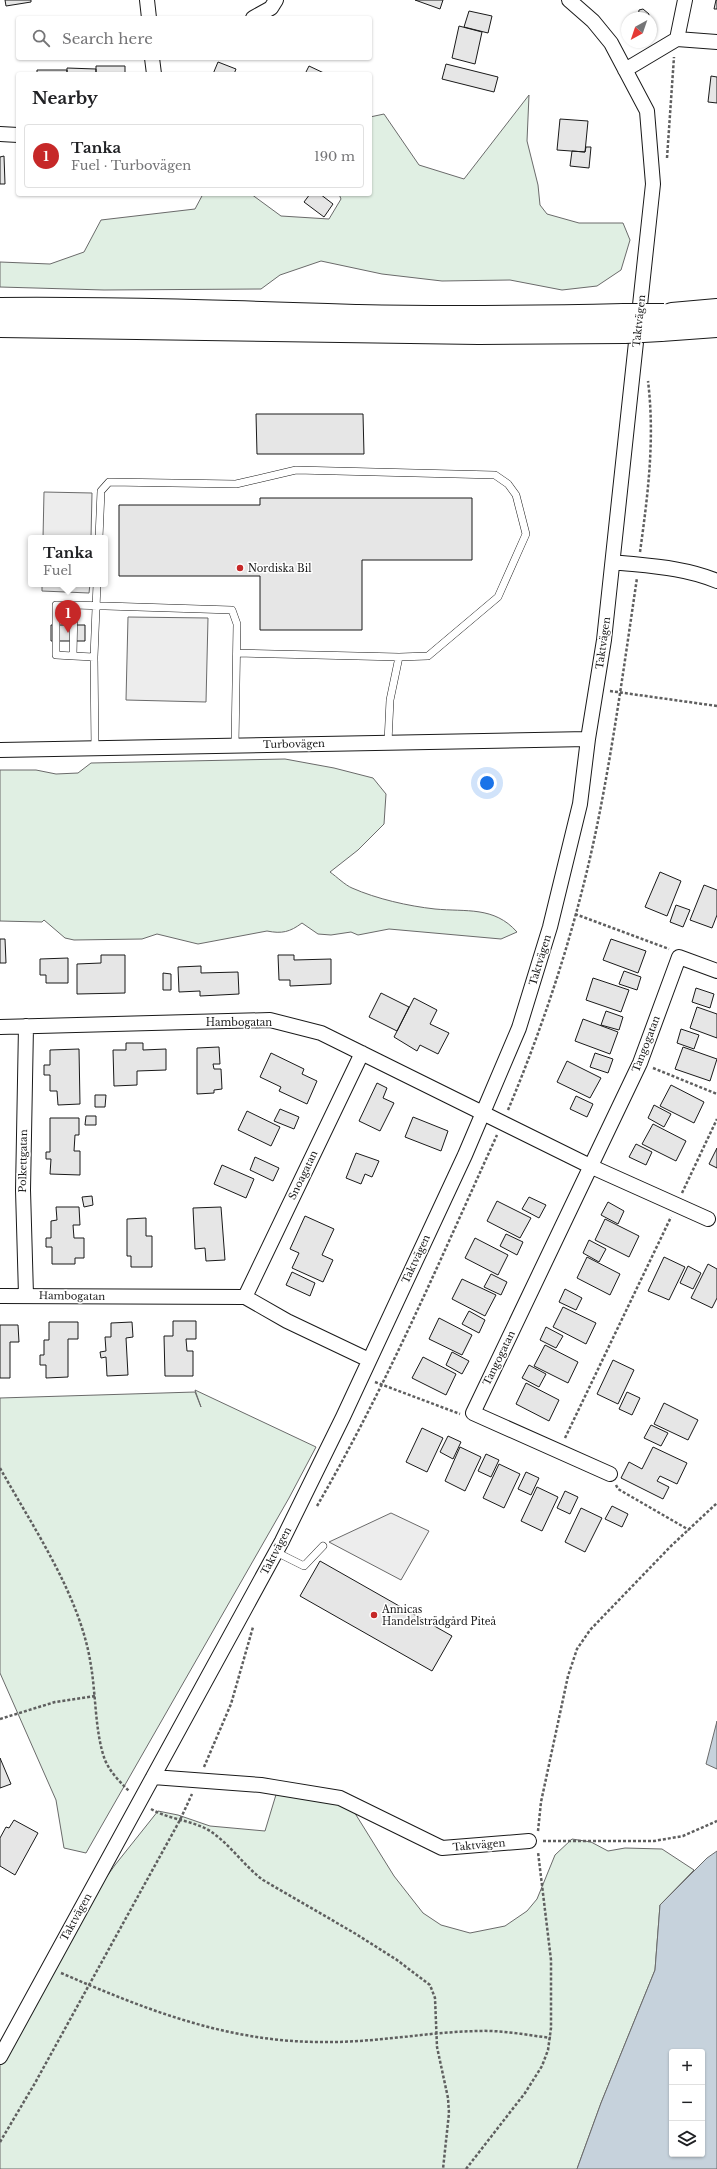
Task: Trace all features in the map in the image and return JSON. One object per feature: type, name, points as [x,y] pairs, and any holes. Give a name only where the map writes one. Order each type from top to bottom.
[{"type":"highway","points":[[0,308],[239,311],[358,316],[506,318],[624,324]]},
{"type":"highway","points":[[663,322],[717,310]]},
{"type":"highway","points":[[0,326],[486,333],[663,322],[717,326]]},
{"type":"highway","points":[[0,331],[75,327]]},
{"type":"street","points":[[147,0],[149,16]]},
{"type":"street","points":[[257,16],[271,8],[276,0]]},
{"type":"street","name":"Taktvägen","points":[[0,2057],[276,1552],[369,1360],[483,1112],[519,1028],[550,927],[580,804],[588,739],[604,640],[653,184],[647,111],[606,38],[593,21],[569,0]]},
{"type":"street","points":[[677,39],[685,0]]},
{"type":"street","points":[[625,70],[677,39],[717,42]]},
{"type":"street","points":[[152,60],[154,72]]},
{"type":"street","points":[[0,134],[16,134]]},
{"type":"street","points":[[613,562],[698,573],[717,581]]},
{"type":"street","name":"Turbovägen","points":[[0,750],[588,739]]},
{"type":"street","points":[[679,956],[717,971]]},
{"type":"street","name":"Tangogatan","points":[[473,1413],[592,1167],[640,1063],[679,956]]},
{"type":"street","name":"Hambogatan","points":[[0,1027],[270,1020],[321,1033],[483,1112]]},
{"type":"street","name":"Polkettgatan","points":[[26,1026],[22,1190],[26,1295]]},
{"type":"street","name":"Snoagatan","points":[[245,1298],[362,1053]]},
{"type":"street","points":[[483,1112],[592,1167],[708,1219]]},
{"type":"street","name":"Hambogatan","points":[[0,1296],[26,1295],[245,1298],[287,1321],[369,1360]]},
{"type":"street","points":[[473,1413],[610,1474]]},
{"type":"street","name":"Taktvägen","points":[[153,1777],[261,1785],[340,1798],[442,1848],[536,1840]]},
{"type":"lane","points":[[99,535],[101,491],[109,482],[236,484],[296,470],[494,475],[508,484],[516,495],[526,534],[498,597],[428,656],[399,657],[237,653]]},
{"type":"lane","points":[[95,749],[94,657],[96,587]]},
{"type":"lane","points":[[94,657],[56,655],[56,605],[232,610],[237,624],[235,745]]},
{"type":"lane","points":[[73,656],[74,606]]},
{"type":"lane","points":[[388,742],[390,700],[399,657]]},
{"type":"lane","points":[[276,1552],[304,1566],[323,1546]]},
{"type":"path","points":[[667,161],[670,99],[677,39]]},
{"type":"path","points":[[315,1510],[354,1442],[382,1386],[504,1122],[546,1013],[575,914],[598,822],[621,693],[652,463],[650,402],[647,374]]},
{"type":"path","points":[[596,689],[717,706]]},
{"type":"path","points":[[575,914],[667,948],[679,956]]},
{"type":"path","points":[[640,1063],[717,1094]]},
{"type":"path","points":[[558,1451],[717,1119]]},
{"type":"path","points":[[361,1377],[457,1414],[473,1413]]},
{"type":"path","points":[[0,1468],[74,1605],[86,1641],[102,1749],[106,1761],[122,1784],[140,1801],[157,1813],[198,1825],[210,1832],[249,1870],[262,1880],[356,1934],[425,1979],[430,1985],[435,1998],[436,2034],[449,2113],[443,2169]]},
{"type":"path","points":[[610,1474],[618,1490],[688,1530]]},
{"type":"path","points":[[466,2169],[525,2093],[542,2066],[550,2038],[552,1960],[536,1840],[541,1802],[568,1676],[577,1649],[590,1630],[688,1530],[717,1503]]},
{"type":"path","points":[[0,2142],[180,1820],[231,1704],[255,1621]]},
{"type":"path","points":[[0,1719],[55,1702],[95,1696]]},
{"type":"path","points":[[536,1840],[654,1841],[683,1836],[717,1821]]},
{"type":"path","points":[[48,1967],[88,1984],[189,2022],[249,2037],[321,2042],[494,2031],[550,2038]]},
{"type":"green space","points":[[529,95],[527,141],[538,185],[540,205],[547,214],[579,223],[623,223],[630,240],[621,270],[597,286],[562,290],[510,280],[442,281],[382,274],[321,261],[280,275],[261,289],[104,290],[0,287],[0,262],[50,264],[84,252],[101,220],[195,209],[202,196],[254,196],[281,216],[329,219],[341,199],[340,196],[372,196],[372,117],[384,114],[419,165],[464,179]]},
{"type":"green space","points":[[285,759],[334,768],[373,778],[386,794],[384,824],[358,850],[330,872],[344,883],[372,896],[403,904],[435,909],[489,914],[499,918],[517,932],[501,939],[389,929],[358,935],[351,932],[331,935],[318,934],[302,923],[286,932],[267,931],[198,944],[157,934],[142,939],[74,940],[65,938],[44,920],[42,922],[0,921],[0,770],[36,770],[56,774],[78,773],[91,763]]},
{"type":"green space","points":[[195,1390],[316,1447],[289,1498],[86,1853],[64,1848],[56,1800],[0,1673],[0,1398],[195,1392],[201,1407]]},
{"type":"green space","points":[[278,1788],[348,1802],[394,1876],[423,1913],[441,1925],[470,1933],[505,1926],[527,1911],[537,1899],[555,1855],[572,1839],[591,1842],[608,1851],[625,1848],[662,1849],[694,1870],[660,1905],[655,1970],[601,2103],[577,2169],[0,2169],[0,2063],[62,1939],[115,1865],[158,1811],[178,1815],[210,1826],[265,1831]]},
{"type":"shaded area","points":[[44,492],[92,493],[91,535],[43,535]]},
{"type":"shaded area","points":[[42,587],[90,587],[89,593],[42,591]]},
{"type":"shaded area","points":[[128,617],[208,618],[206,702],[126,700]]},
{"type":"shaded area","points":[[391,1513],[429,1531],[401,1580],[329,1542]]},
{"type":"shaded area","points":[[717,1721],[717,1769],[706,1764]]},
{"type":"shaded area","points":[[717,1851],[717,2169],[577,2169],[601,2103],[655,1970],[660,1905],[707,1858]]},
{"type":"building","points":[[5,0],[31,0],[31,2],[6,6]]},
{"type":"building","points":[[415,0],[443,0],[440,9]]},
{"type":"building","points":[[716,0],[717,9],[714,9]]},
{"type":"building","points":[[643,9],[647,12],[639,12],[639,10]]},
{"type":"building","points":[[469,11],[492,16],[488,33],[464,27]]},
{"type":"building","points":[[459,26],[482,32],[475,64],[452,58]]},
{"type":"building","points":[[218,62],[236,69],[235,72],[214,72]]},
{"type":"building","points":[[446,64],[498,77],[494,92],[442,79]]},
{"type":"building","points":[[96,66],[125,66],[125,72],[96,72]]},
{"type":"building","points":[[309,66],[322,72],[306,72]]},
{"type":"building","points":[[67,68],[96,69],[96,72],[67,72]]},
{"type":"building","points":[[37,70],[67,70],[67,72],[37,72]]},
{"type":"building","points":[[711,76],[717,77],[717,103],[708,102]]},
{"type":"building","points":[[560,119],[588,121],[585,152],[557,150]]},
{"type":"building","points":[[586,147],[591,147],[589,168],[570,166],[572,151],[585,152]]},
{"type":"building","points":[[4,156],[5,184],[0,184],[0,157]]},
{"type":"building","points":[[308,196],[323,196],[333,204],[324,217],[304,202]]},
{"type":"building","points":[[256,414],[363,414],[364,454],[257,454]]},
{"type":"building","name":"Nordiska Bil","points":[[260,498],[472,498],[472,560],[362,560],[362,630],[260,630],[260,576],[119,576],[119,505],[260,505]]},
{"type":"building","points":[[51,625],[85,625],[85,641],[51,641]]},
{"type":"building","points":[[660,872],[681,881],[667,916],[645,907]]},
{"type":"building","points":[[704,885],[717,890],[717,915],[712,928],[690,920]]},
{"type":"building","points":[[676,905],[690,910],[683,927],[670,922]]},
{"type":"building","points":[[0,939],[5,939],[6,963],[0,963]]},
{"type":"building","points":[[611,939],[646,951],[638,973],[603,960]]},
{"type":"building","points":[[101,955],[125,955],[125,993],[77,994],[77,964],[101,963]]},
{"type":"building","points":[[278,955],[294,955],[294,960],[331,959],[331,984],[290,986],[290,980],[279,980]]},
{"type":"building","points":[[68,958],[68,983],[46,983],[46,975],[40,975],[40,959]]},
{"type":"building","points":[[201,966],[201,973],[238,972],[239,994],[200,996],[200,991],[179,992],[178,967]]},
{"type":"building","points":[[624,971],[641,977],[637,990],[619,984]]},
{"type":"building","points":[[163,973],[171,974],[171,990],[163,990]]},
{"type":"building","points":[[593,978],[629,990],[621,1012],[586,1000]]},
{"type":"building","points":[[696,988],[714,994],[710,1008],[692,1002]]},
{"type":"building","points":[[381,993],[409,1007],[397,1031],[369,1017]]},
{"type":"building","points":[[414,998],[437,1010],[430,1024],[449,1033],[438,1054],[420,1045],[417,1051],[394,1037]]},
{"type":"building","points":[[697,1007],[717,1014],[717,1038],[690,1028]]},
{"type":"building","points":[[606,1011],[623,1017],[619,1030],[601,1025]]},
{"type":"building","points":[[583,1019],[618,1032],[610,1054],[575,1041]]},
{"type":"building","points":[[681,1029],[699,1035],[694,1049],[677,1043]]},
{"type":"building","points":[[126,1043],[143,1043],[143,1050],[166,1049],[166,1070],[137,1071],[137,1085],[114,1086],[113,1050],[126,1050]]},
{"type":"building","points":[[219,1047],[220,1064],[213,1064],[214,1069],[221,1069],[222,1089],[214,1090],[214,1093],[197,1094],[197,1048]]},
{"type":"building","points":[[683,1047],[717,1059],[710,1081],[675,1069]]},
{"type":"building","points":[[79,1049],[80,1104],[58,1105],[57,1091],[50,1091],[50,1075],[44,1075],[44,1065],[50,1065],[50,1050]]},
{"type":"building","points":[[271,1053],[304,1069],[302,1074],[317,1081],[307,1104],[279,1091],[281,1087],[260,1077]]},
{"type":"building","points":[[595,1053],[613,1059],[608,1073],[590,1067]]},
{"type":"building","points":[[567,1061],[601,1078],[590,1098],[557,1082]]},
{"type":"building","points":[[377,1083],[387,1088],[383,1098],[394,1103],[380,1131],[359,1121]]},
{"type":"building","points":[[671,1085],[704,1102],[694,1123],[660,1106]]},
{"type":"building","points":[[95,1095],[106,1095],[105,1107],[95,1107]]},
{"type":"building","points":[[576,1096],[593,1104],[587,1117],[570,1109]]},
{"type":"building","points":[[654,1105],[671,1114],[664,1127],[648,1118]]},
{"type":"building","points":[[280,1109],[299,1117],[294,1129],[274,1121]]},
{"type":"building","points":[[247,1111],[280,1127],[271,1146],[238,1130]]},
{"type":"building","points":[[86,1116],[96,1116],[96,1125],[85,1125]]},
{"type":"building","points":[[413,1117],[448,1131],[441,1151],[405,1137]]},
{"type":"building","points":[[50,1118],[79,1118],[79,1135],[75,1135],[74,1151],[80,1151],[80,1175],[50,1174],[51,1159],[46,1159],[46,1152],[50,1152]]},
{"type":"building","points":[[653,1124],[686,1141],[676,1161],[642,1144]]},
{"type":"building","points":[[636,1144],[652,1152],[646,1165],[629,1157]]},
{"type":"building","points":[[717,1148],[717,1168],[709,1164]]},
{"type":"building","points":[[356,1153],[379,1161],[372,1177],[365,1174],[361,1184],[346,1178]]},
{"type":"building","points":[[255,1157],[279,1168],[273,1181],[250,1170]]},
{"type":"building","points":[[222,1165],[254,1179],[246,1198],[214,1184]]},
{"type":"building","points":[[92,1196],[93,1205],[84,1207],[82,1197]]},
{"type":"building","points":[[529,1197],[546,1205],[539,1218],[522,1209]]},
{"type":"building","points":[[497,1201],[531,1218],[520,1238],[487,1221]]},
{"type":"building","points":[[608,1202],[624,1211],[618,1224],[601,1215]]},
{"type":"building","points":[[56,1207],[79,1207],[80,1225],[73,1225],[74,1238],[84,1238],[84,1258],[75,1258],[75,1264],[52,1264],[52,1247],[46,1247],[46,1238],[51,1238],[51,1221],[57,1220]]},
{"type":"building","points":[[221,1207],[225,1260],[206,1261],[205,1248],[195,1249],[193,1208]]},
{"type":"building","points":[[305,1216],[334,1229],[322,1255],[333,1260],[323,1282],[292,1268],[299,1253],[290,1249]]},
{"type":"building","points":[[146,1218],[146,1236],[152,1236],[152,1267],[131,1267],[131,1256],[127,1256],[127,1219]]},
{"type":"building","points":[[605,1219],[639,1236],[629,1257],[595,1240]]},
{"type":"building","points":[[506,1234],[523,1242],[517,1255],[500,1246]]},
{"type":"building","points":[[475,1238],[508,1255],[498,1275],[465,1258]]},
{"type":"building","points":[[589,1240],[606,1249],[599,1262],[583,1253]]},
{"type":"building","points":[[587,1257],[620,1274],[610,1295],[577,1278]]},
{"type":"building","points":[[664,1257],[685,1267],[669,1300],[648,1291]]},
{"type":"building","points":[[708,1264],[717,1269],[717,1298],[712,1308],[691,1298]]},
{"type":"building","points":[[688,1266],[701,1273],[693,1289],[680,1283]]},
{"type":"building","points":[[292,1272],[315,1283],[310,1296],[286,1285]]},
{"type":"building","points":[[491,1274],[507,1282],[501,1295],[484,1287]]},
{"type":"building","points":[[462,1279],[496,1295],[485,1316],[452,1299]]},
{"type":"building","points":[[565,1289],[582,1298],[576,1310],[559,1302]]},
{"type":"building","points":[[563,1307],[596,1323],[586,1344],[553,1327]]},
{"type":"building","points":[[469,1311],[485,1320],[479,1333],[462,1324]]},
{"type":"building","points":[[439,1318],[472,1335],[462,1355],[429,1339]]},
{"type":"building","points":[[173,1321],[196,1321],[196,1339],[186,1339],[187,1351],[193,1351],[193,1376],[165,1376],[164,1336],[173,1336]]},
{"type":"building","points":[[49,1322],[78,1322],[78,1339],[68,1339],[68,1377],[46,1378],[46,1365],[40,1365],[40,1355],[44,1355],[44,1340],[49,1340]]},
{"type":"building","points":[[132,1322],[133,1337],[126,1338],[128,1375],[107,1376],[106,1357],[101,1358],[100,1352],[106,1351],[105,1337],[111,1337],[111,1323]]},
{"type":"building","points":[[0,1325],[18,1325],[19,1342],[10,1342],[10,1378],[0,1378]]},
{"type":"building","points":[[546,1327],[563,1336],[556,1348],[540,1340]]},
{"type":"building","points":[[545,1345],[578,1362],[568,1383],[534,1366]]},
{"type":"building","points":[[452,1352],[469,1361],[462,1374],[446,1365]]},
{"type":"building","points":[[423,1357],[456,1374],[446,1395],[412,1378]]},
{"type":"building","points":[[613,1360],[634,1370],[618,1404],[597,1394]]},
{"type":"building","points":[[529,1365],[546,1374],[539,1387],[522,1378]]},
{"type":"building","points":[[526,1383],[559,1400],[549,1421],[516,1404]]},
{"type":"building","points":[[627,1392],[640,1398],[632,1415],[619,1409]]},
{"type":"building","points":[[664,1403],[698,1420],[688,1440],[654,1424]]},
{"type":"building","points":[[651,1425],[668,1433],[661,1446],[644,1438]]},
{"type":"building","points":[[422,1428],[443,1438],[427,1472],[406,1462]]},
{"type":"building","points":[[448,1436],[461,1442],[453,1459],[440,1452]]},
{"type":"building","points":[[460,1447],[481,1457],[465,1491],[445,1481]]},
{"type":"building","points":[[653,1447],[687,1463],[677,1484],[660,1476],[657,1481],[669,1487],[663,1499],[621,1478],[629,1462],[642,1469]]},
{"type":"building","points":[[486,1454],[499,1460],[491,1477],[478,1471]]},
{"type":"building","points":[[499,1464],[520,1474],[504,1508],[483,1498]]},
{"type":"building","points":[[526,1472],[539,1478],[531,1495],[518,1489]]},
{"type":"building","points":[[537,1487],[558,1497],[542,1531],[521,1521]]},
{"type":"building","points":[[565,1491],[578,1497],[570,1514],[557,1508]]},
{"type":"building","points":[[612,1506],[628,1514],[622,1527],[605,1519]]},
{"type":"building","points":[[581,1508],[602,1518],[585,1552],[565,1542]]},
{"type":"building","name":"Annicas Handelsträdgård Piteå","points":[[320,1561],[452,1636],[432,1671],[300,1596]]},
{"type":"building","points":[[0,1758],[11,1784],[0,1788]]},
{"type":"building","points":[[14,1820],[38,1833],[15,1875],[0,1866],[0,1838],[6,1827],[9,1828]]},
{"type":"place","name":"Nordiska Bil","points":[[240,568]]},
{"type":"place","name":"Tanka","points":[[68,633]]},
{"type":"place","name":"Annicas Handelsträdgård Piteå","points":[[374,1615]]}]
